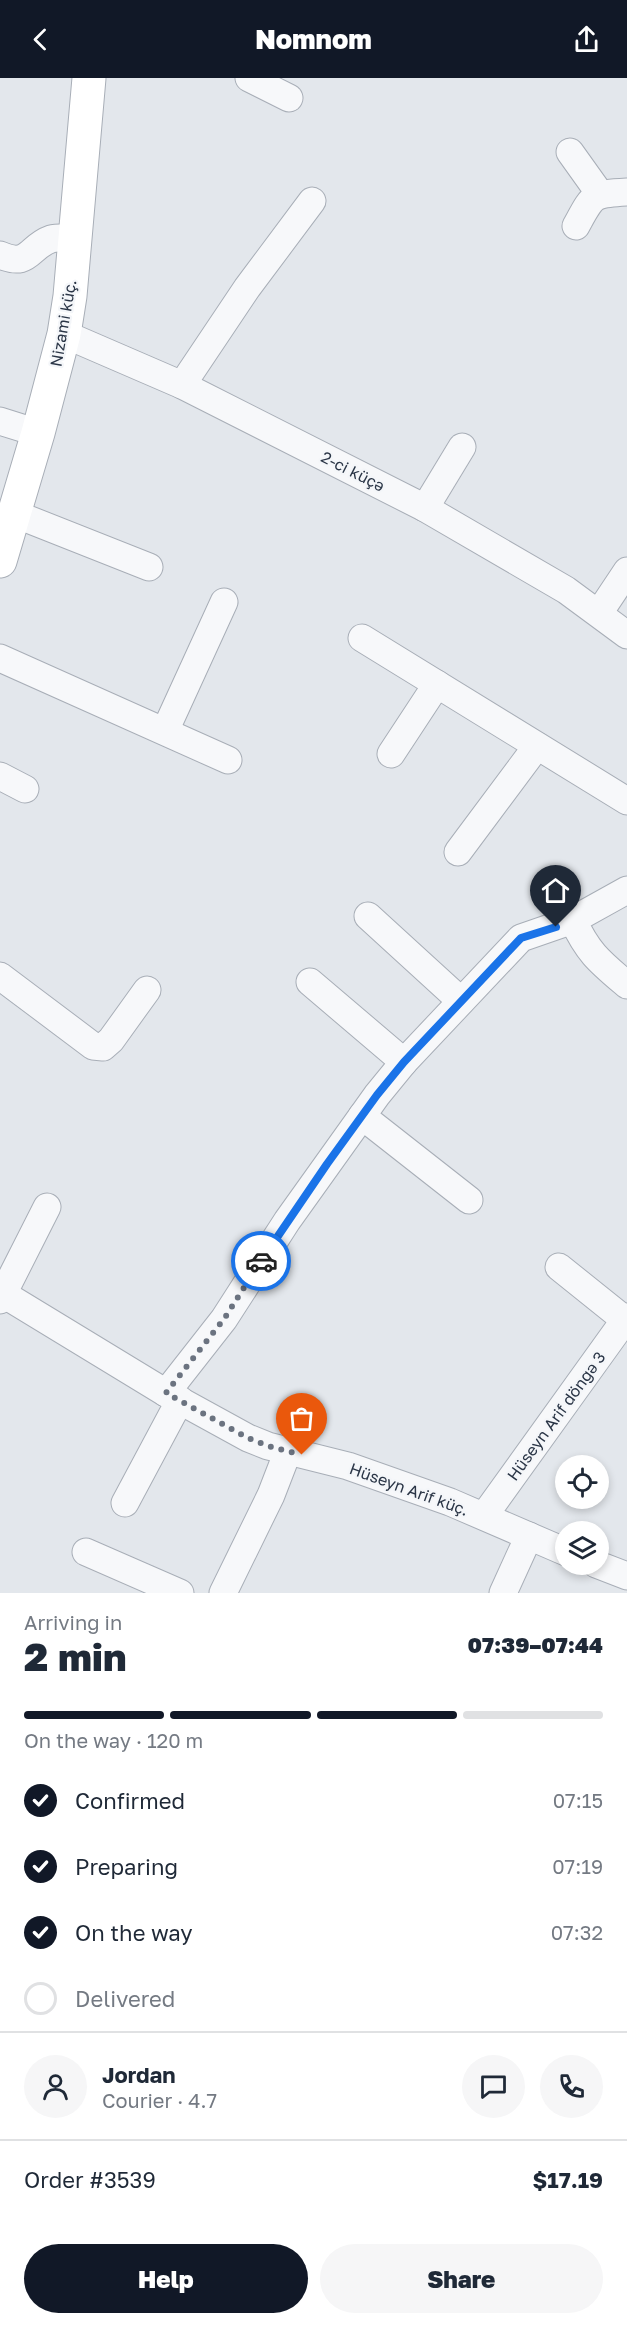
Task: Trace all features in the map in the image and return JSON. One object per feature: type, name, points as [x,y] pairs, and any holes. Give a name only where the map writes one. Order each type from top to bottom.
[{"type":"street","name":"Nizami küç.","points":[[0,561],[38,433],[64,334],[70,296],[89,78]]},
{"type":"street","points":[[249,78],[289,98]]},
{"type":"street","points":[[570,152],[600,194]]},
{"type":"street","points":[[576,226],[590,200],[600,194],[627,192]]},
{"type":"street","points":[[182,385],[247,288],[312,201]]},
{"type":"street","points":[[0,255],[17,260],[26,257],[53,238],[75,238]]},
{"type":"street","name":"2-ci küçə","points":[[64,334],[182,385],[425,508],[566,590],[627,635]]},
{"type":"street","points":[[0,421],[38,433]]},
{"type":"street","points":[[425,508],[462,447]]},
{"type":"street","points":[[15,514],[149,567]]},
{"type":"street","points":[[599,613],[627,571]]},
{"type":"street","points":[[165,731],[224,602]]},
{"type":"street","points":[[362,638],[627,801]]},
{"type":"street","points":[[0,658],[228,760]]},
{"type":"street","points":[[391,754],[437,684]]},
{"type":"street","points":[[458,852],[537,746]]},
{"type":"street","points":[[0,776],[24,789]]},
{"type":"street","points":[[125,1503],[173,1396],[287,1221],[362,1116],[404,1062],[521,938],[573,920],[627,890]]},
{"type":"street","points":[[368,916],[461,1001]]},
{"type":"street","points":[[573,920],[594,957],[627,985]]},
{"type":"street","points":[[0,976],[93,1046],[103,1047],[111,1040],[147,990]]},
{"type":"street","points":[[310,982],[404,1062]]},
{"type":"street","points":[[362,1116],[469,1200]]},
{"type":"street","points":[[1,1295],[47,1207]]},
{"type":"street","points":[[559,1267],[626,1318]]},
{"type":"street","name":"Hüseyn Arif küç.","points":[[1,1295],[248,1438],[268,1446],[348,1466],[484,1516],[555,1547]]},
{"type":"street","name":"Hüseyn Arif döngə 3","points":[[484,1516],[626,1318]]},
{"type":"street","points":[[223,1593],[271,1495],[288,1451]]},
{"type":"street","points":[[503,1593],[529,1536]]},
{"type":"street","points":[[86,1552],[180,1593]]},
{"type":"street","points":[[609,1569],[627,1576]]},
{"type":"way so far","points":[[261,1261],[224,1319],[166,1393],[248,1438],[302,1455]]},
{"type":"route","points":[[261,1261],[327,1164],[404,1062],[521,938],[556,927]]}]
